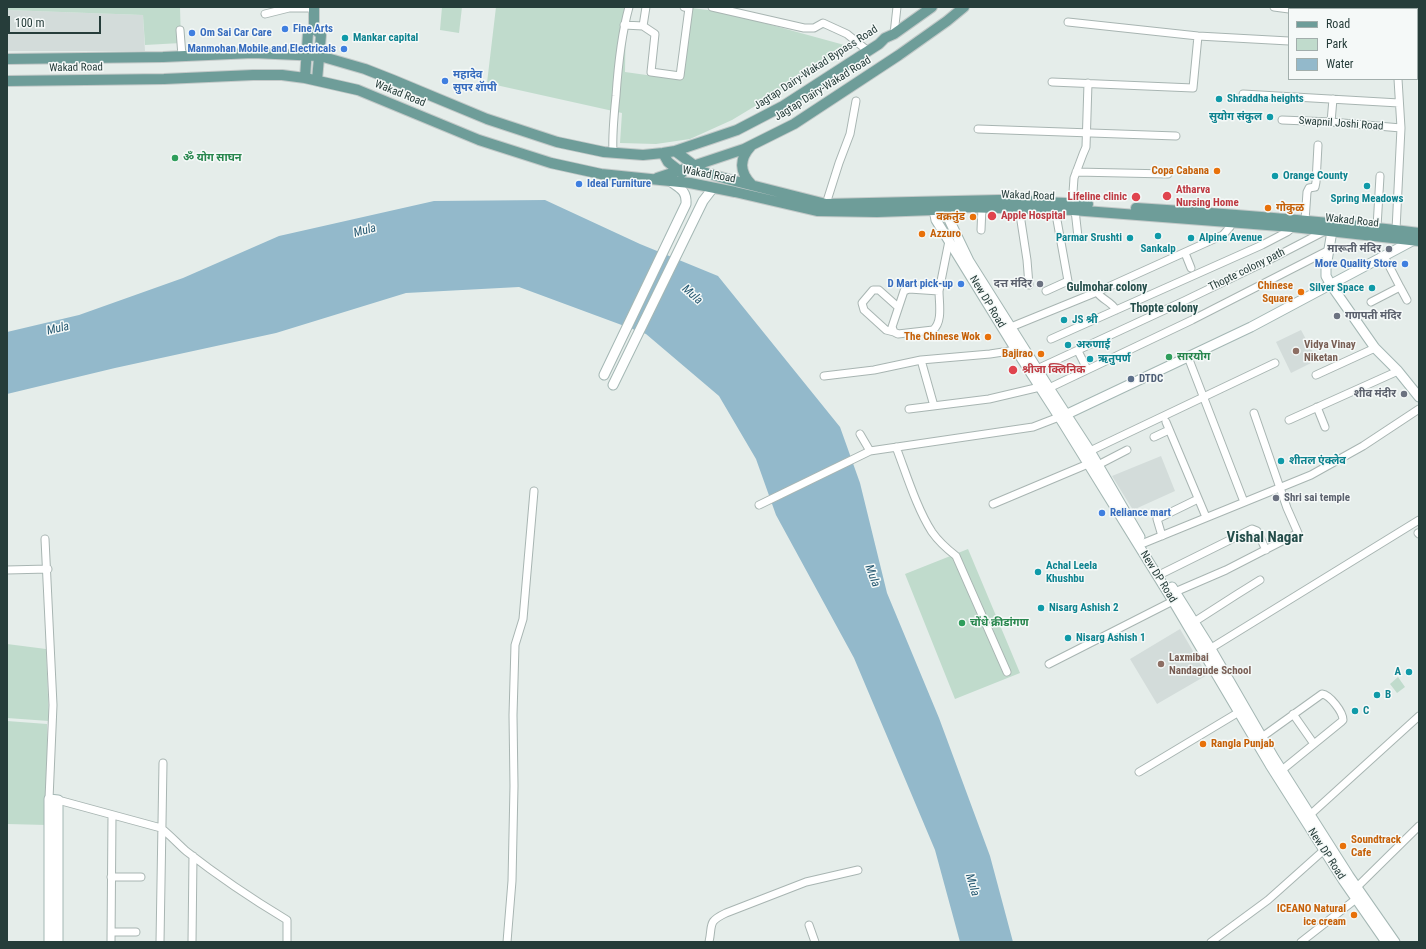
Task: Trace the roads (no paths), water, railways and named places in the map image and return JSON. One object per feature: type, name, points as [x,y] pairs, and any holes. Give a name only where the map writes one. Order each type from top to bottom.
[{"type":"main road","name":"Jagtap Dairy-Wakad Bypass Road","points":[[663,153],[674,151],[737,130],[784,106],[879,44],[885,38],[894,34],[932,7]]},
{"type":"main road","name":"Jagtap Dairy-Wakad Road","points":[[656,179],[750,146],[800,119],[899,55],[964,7]]},
{"type":"main road","points":[[314,8],[314,28],[321,35],[317,80]]},
{"type":"main road","points":[[305,78],[308,33],[314,28]]},
{"type":"main road","name":"Wakad Road","points":[[7,59],[182,56],[253,53],[320,56],[379,74],[487,119],[567,145],[613,152],[643,154],[663,153]]},
{"type":"main road","name":"Wakad Road","points":[[7,81],[164,79],[253,75],[282,75],[305,78],[358,90],[479,140],[551,164],[601,174],[699,185],[817,211],[877,212],[999,200],[1293,227],[1377,227],[1396,230],[1417,237]]},
{"type":"main road","points":[[750,146],[743,156],[742,165],[745,176],[752,185]]},
{"type":"main road","name":"Wakad Road","points":[[674,151],[703,172],[826,204],[1055,209],[1073,207],[1231,214],[1304,221],[1330,228],[1417,237]]},
{"type":"main road","points":[[663,153],[668,162],[699,185]]},
{"type":"main road","points":[[604,375],[686,204],[686,196],[682,189],[669,181]]},
{"type":"main road","points":[[613,385],[703,201],[713,188]]},
{"type":"main road","name":"New DP Road","points":[[938,206],[936,220],[1016,350],[1090,451],[1144,544],[1163,573],[1174,597],[1194,622],[1239,712],[1268,762],[1324,850],[1355,892],[1396,942]]},
{"type":"main road","name":"New DP Road","points":[[938,206],[969,261],[1037,369],[1044,388]]},
{"type":"main road","points":[[1330,228],[1326,276],[1375,348],[1398,370],[1419,397]]},
{"type":"main road","points":[[1063,416],[1251,327],[1331,285],[1417,237]]},
{"type":"main road","name":"New DP Road","points":[[1063,416],[1088,464],[1311,814],[1355,892],[1386,942]]},
{"type":"main road","points":[[49,942],[53,799]]},
{"type":"main road","points":[[53,799],[58,942]]},
{"type":"street","points":[[613,152],[612,137],[618,63],[624,25],[629,7]]},
{"type":"street","points":[[643,26],[646,7]]},
{"type":"street","points":[[624,25],[643,26],[655,34],[651,72],[680,76],[689,8],[684,7]]},
{"type":"street","points":[[712,7],[804,28],[814,28],[824,24],[847,34],[868,51]]},
{"type":"street","points":[[894,34],[897,7]]},
{"type":"street","points":[[1274,7],[1288,9]]},
{"type":"street","points":[[265,14],[289,8],[314,8]]},
{"type":"street","points":[[1068,22],[1198,36],[1288,41]]},
{"type":"street","points":[[180,30],[182,56]]},
{"type":"street","points":[[1052,82],[1193,88],[1198,36]]},
{"type":"street","points":[[1396,230],[1401,128],[1398,80]]},
{"type":"street","points":[[1078,237],[1073,207],[1074,178],[1082,154],[1086,147],[1088,132],[1088,83]]},
{"type":"street","points":[[1243,94],[1399,104]]},
{"type":"street","points":[[1331,122],[1334,100]]},
{"type":"street","points":[[826,204],[836,170],[850,134],[856,101]]},
{"type":"street","name":"Swapnil Joshi Road","points":[[1282,120],[1331,122],[1401,128]]},
{"type":"street","points":[[978,129],[1176,136]]},
{"type":"street","points":[[1304,221],[1307,192],[1309,188],[1315,187],[1316,182],[1318,145]]},
{"type":"street","points":[[1076,172],[1168,174]]},
{"type":"street","points":[[1377,227],[1380,176]]},
{"type":"street","points":[[981,230],[982,207]]},
{"type":"street","points":[[1019,208],[1027,260],[1029,285]]},
{"type":"street","points":[[1046,291],[1068,281],[1055,209]]},
{"type":"street","points":[[1011,327],[1097,292],[1186,253],[1223,235],[1230,227],[1232,222]]},
{"type":"street","points":[[1051,339],[1262,245],[1287,232],[1293,227]]},
{"type":"street","name":"Thopte colony path","points":[[1037,369],[1267,261],[1330,228]]},
{"type":"street","points":[[898,307],[876,289],[873,290],[862,303],[864,310],[886,330],[898,334],[934,330],[938,327],[939,291],[949,241]]},
{"type":"street","points":[[909,410],[989,399],[1044,388],[1087,370],[1192,320],[1329,250]]},
{"type":"street","points":[[1186,253],[1191,268]]},
{"type":"street","points":[[1384,256],[1407,300]]},
{"type":"street","points":[[1371,302],[1400,287]]},
{"type":"street","points":[[894,332],[892,327],[904,291],[909,289],[939,291]]},
{"type":"street","points":[[1097,292],[1101,297],[1113,305],[1116,310]]},
{"type":"street","points":[[1316,375],[1375,348]]},
{"type":"street","points":[[824,376],[874,370],[921,360],[990,354],[1016,350]]},
{"type":"street","points":[[1078,351],[1087,370]]},
{"type":"street","points":[[1188,357],[1244,502]]},
{"type":"street","points":[[921,360],[934,406]]},
{"type":"street","points":[[1090,451],[1275,363]]},
{"type":"street","points":[[1289,420],[1398,370]]},
{"type":"street","points":[[1317,407],[1325,427]]},
{"type":"street","points":[[1144,544],[1206,517],[1311,475],[1363,446],[1419,409]]},
{"type":"street","points":[[1050,664],[1174,597],[1298,534],[1287,508],[1254,413]]},
{"type":"street","points":[[759,505],[870,451],[1033,427],[1063,416]]},
{"type":"street","points":[[1166,422],[1206,517]]},
{"type":"street","points":[[1154,437],[1169,430]]},
{"type":"street","points":[[860,434],[870,451]]},
{"type":"street","points":[[896,447],[917,502],[932,532],[943,546],[956,556],[1007,672]]},
{"type":"street","points":[[1098,465],[1127,450]]},
{"type":"street","points":[[993,504],[1088,464]]},
{"type":"street","points":[[507,942],[512,881],[514,786],[512,715],[515,645],[523,619],[534,491]]},
{"type":"street","points":[[1162,536],[1157,519],[1198,499]]},
{"type":"street","points":[[1208,651],[1419,520]]},
{"type":"street","points":[[1163,573],[1252,529],[1257,531],[1266,550]]},
{"type":"street","points":[[45,539],[48,569],[53,705],[53,799],[161,828],[169,833],[185,850],[228,882],[287,920],[287,942]]},
{"type":"street","points":[[7,570],[48,569]]},
{"type":"street","points":[[1194,622],[1260,580]]},
{"type":"street","points":[[1262,737],[1322,694],[1329,697],[1342,714],[1343,720],[1341,722],[1282,770]]},
{"type":"street","points":[[1139,772],[1239,712]]},
{"type":"street","points":[[1293,714],[1314,744]]},
{"type":"street","points":[[1311,814],[1419,716]]},
{"type":"street","points":[[160,942],[163,763]]},
{"type":"street","points":[[112,814],[112,942]]},
{"type":"street","points":[[1301,942],[1355,892],[1419,826]]},
{"type":"street","points":[[1210,942],[1268,900],[1324,850]]},
{"type":"street","points":[[192,942],[193,856]]},
{"type":"street","points":[[709,942],[713,921],[726,913],[806,882],[858,870]]},
{"type":"street","points":[[111,877],[141,877]]},
{"type":"street","points":[[809,925],[815,942]]},
{"type":"street","points":[[111,932],[136,932]]},
{"type":"water","name":"Mula","points":[[545,200],[640,244],[718,276],[840,427],[860,483],[887,593],[939,718],[990,856],[1013,942],[960,942],[935,850],[854,658],[776,515],[756,459],[719,396],[646,334],[519,287],[406,293],[276,333],[115,368],[7,394],[7,332],[79,315],[183,278],[279,236],[434,201]]},
{"type":"place","name":"Fine Arts","points":[[285,29]]},
{"type":"place","name":"Om Sai Car Care","points":[[192,33]]},
{"type":"place","name":"Mankar capital","points":[[345,38]]},
{"type":"place","name":"Manmohan Mobile and Electricals","points":[[344,49]]},
{"type":"place","name":"महादेव सुपर शॅापी","points":[[445,81]]},
{"type":"place","name":"Shraddha heights","points":[[1219,99]]},
{"type":"place","name":"सुयोग संकुल","points":[[1270,117]]},
{"type":"place","name":"ॐ योग साघन","points":[[175,158]]},
{"type":"place","name":"Copa Cabana","points":[[1217,171]]},
{"type":"place","name":"Orange County","points":[[1275,176]]},
{"type":"place","name":"Ideal Furniture","points":[[579,184]]},
{"type":"place","name":"Spring Meadows","points":[[1367,186]]},
{"type":"place","name":"Atharva Nursing Home","points":[[1167,196]]},
{"type":"place","name":"Lifeline clinic","points":[[1136,197]]},
{"type":"place","name":"गोकुळ","points":[[1268,208]]},
{"type":"place","name":"Apple Hospital","points":[[992,216]]},
{"type":"place","name":"वक्रतुंड","points":[[973,217]]},
{"type":"place","name":"Azzuro","points":[[922,234]]},
{"type":"place","name":"Sankalp","points":[[1158,236]]},
{"type":"place","name":"Parmar Srushti","points":[[1130,238]]},
{"type":"place","name":"Alpine Avenue","points":[[1191,238]]},
{"type":"place","name":"मारूती मंदिर","points":[[1389,249]]},
{"type":"place","name":"More Quality Store","points":[[1405,264]]},
{"type":"place","name":"D Mart pick-up","points":[[961,284]]},
{"type":"place","name":"दत्त मंदिर","points":[[1040,284]]},
{"type":"place","name":"Silver Space","points":[[1372,288]]},
{"type":"place","name":"Chinese Square","points":[[1301,292]]},
{"type":"place","name":"गणपती मंदिर","points":[[1337,316]]},
{"type":"place","name":"JS श्री","points":[[1064,320]]},
{"type":"place","name":"The Chinese Wok","points":[[988,337]]},
{"type":"place","name":"अरुणाई","points":[[1068,345]]},
{"type":"place","name":"Vidya Vinay Niketan","points":[[1296,351]]},
{"type":"place","name":"Bajirao","points":[[1041,354]]},
{"type":"place","name":"सारयोग","points":[[1169,357]]},
{"type":"place","name":"ऋतुपर्ण","points":[[1090,359]]},
{"type":"place","name":"श्रीजा क्लिनिक","points":[[1013,370]]},
{"type":"place","name":"DTDC","points":[[1131,379]]},
{"type":"place","name":"शीव मंदीर","points":[[1404,394]]},
{"type":"place","name":"शीतल एंक्लेव","points":[[1281,461]]},
{"type":"place","name":"Shri sai temple","points":[[1276,498]]},
{"type":"place","name":"Reliance mart","points":[[1102,513]]},
{"type":"place","name":"Achal Leela Khushbu","points":[[1038,572]]},
{"type":"place","name":"Nisarg Ashish 2","points":[[1041,608]]},
{"type":"place","name":"चोंधे क्रीडांगण","points":[[962,623]]},
{"type":"place","name":"Nisarg Ashish 1","points":[[1068,638]]},
{"type":"place","name":"Laxmibai Nandagude School","points":[[1161,664]]},
{"type":"place","name":"A","points":[[1409,672]]},
{"type":"place","name":"B","points":[[1377,695]]},
{"type":"place","name":"C","points":[[1355,711]]},
{"type":"place","name":"Rangla Punjab","points":[[1203,744]]},
{"type":"place","name":"Soundtrack Cafe","points":[[1343,846]]},
{"type":"place","name":"ICEANO Natural ice cream","points":[[1354,915]]},
{"type":"district","name":"Gulmohar colony","points":[[1107,288]]},
{"type":"district","name":"Thopte colony","points":[[1164,309]]},
{"type":"district","name":"Vishal Nagar","points":[[1265,538]]}]
